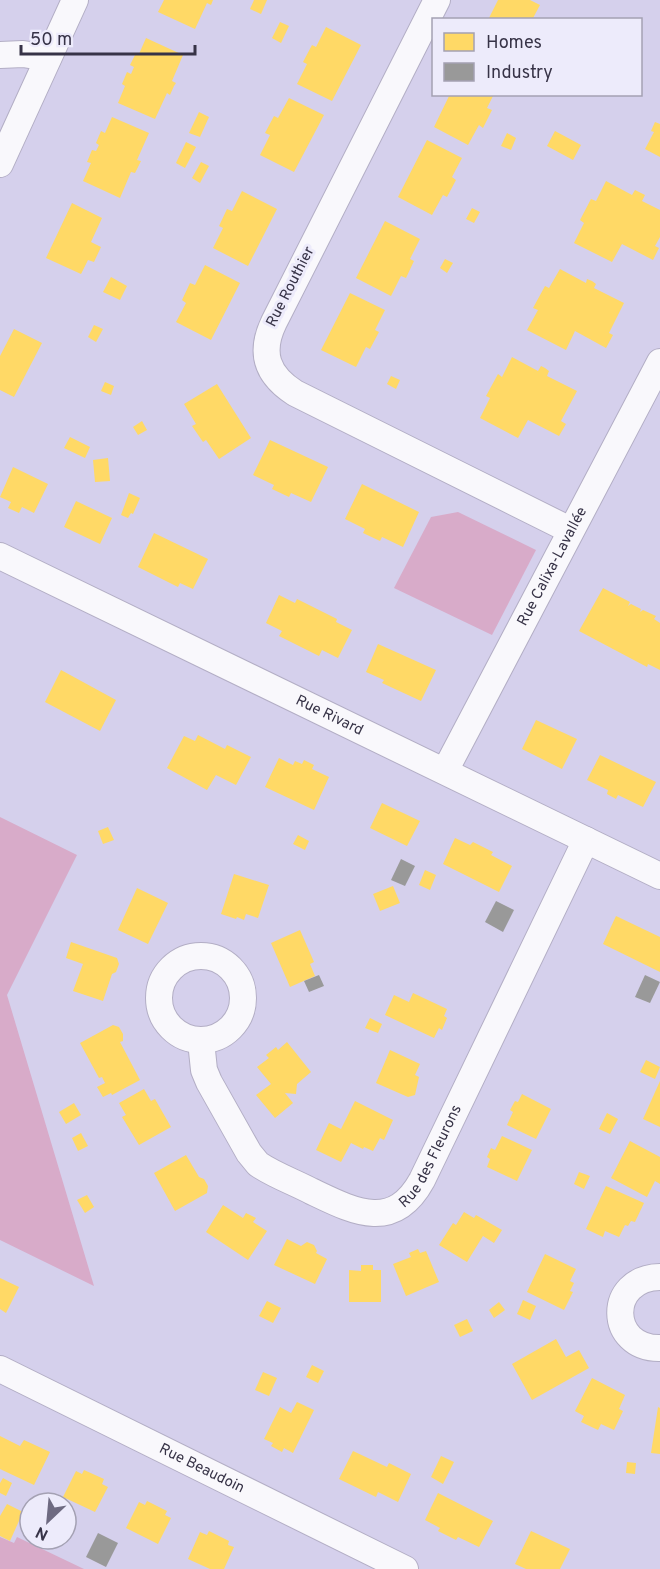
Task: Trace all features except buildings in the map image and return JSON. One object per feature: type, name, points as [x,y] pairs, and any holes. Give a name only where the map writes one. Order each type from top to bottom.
[{"type":"street","points":[[0,164],[75,0]]},
{"type":"street","name":"Rue Routhier","points":[[437,0],[274,322],[268,335],[266,349],[268,363],[278,380],[295,393],[570,530]]},
{"type":"street","points":[[0,56],[23,54],[48,58]]},
{"type":"street","name":"Rue Calixa-Lavallée","points":[[445,771],[660,362]]},
{"type":"street","name":"Rue Rivard","points":[[0,556],[660,876]]},
{"type":"street","name":"Rue des Fleurons","points":[[201,1041],[204,1070],[209,1082],[249,1153],[258,1164],[350,1210],[372,1214],[393,1209],[411,1197],[422,1180],[586,840]]},
{"type":"street","points":[[660,1277],[640,1280],[632,1286],[625,1293],[620,1313],[626,1332],[633,1339],[641,1345],[660,1348]]},
{"type":"street","name":"Rue Beaudoin","points":[[0,1369],[405,1569]]},
{"type":"shaded area","points":[[458,512],[536,550],[492,635],[394,588],[431,517]]},
{"type":"shaded area","points":[[0,817],[77,855],[7,995],[94,1286],[0,1240]]},
{"type":"shaded area","points":[[0,1537],[14,1543],[17,1537],[18,1551],[46,1551],[84,1569],[0,1569]]}]
